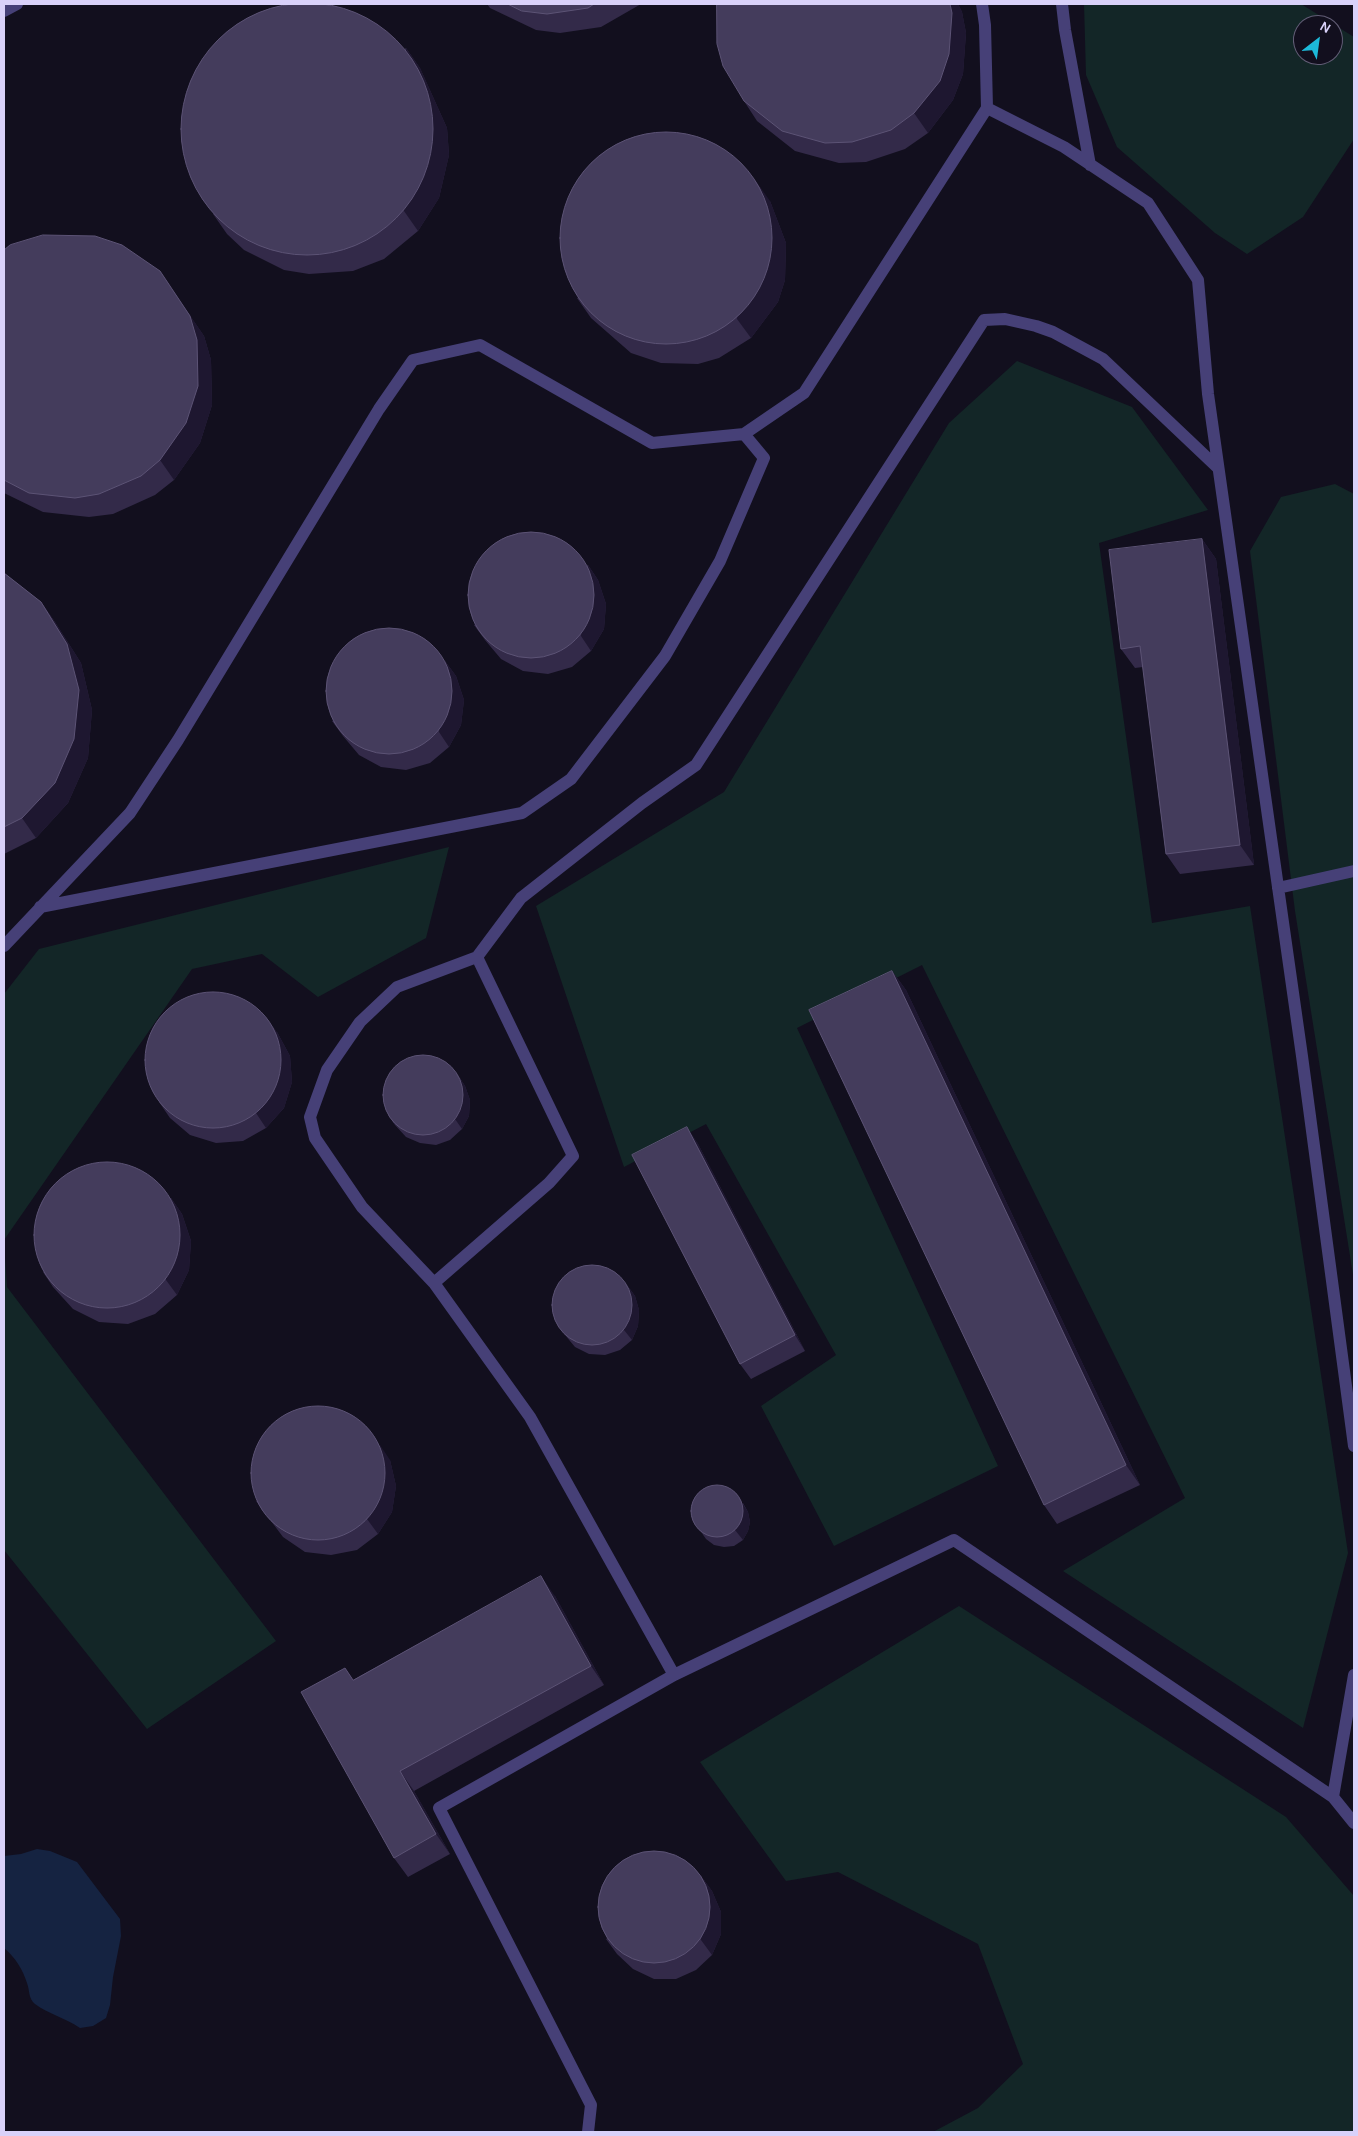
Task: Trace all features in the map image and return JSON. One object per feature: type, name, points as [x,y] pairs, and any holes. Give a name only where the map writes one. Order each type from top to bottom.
[{"type":"lane","points":[[4,11],[17,4]]},
{"type":"lane","points":[[4,946],[130,813],[178,740],[379,410],[413,360],[480,345],[652,443],[744,434],[804,393],[987,108],[985,25],[982,4]]},
{"type":"lane","points":[[1062,4],[1090,165]]},
{"type":"lane","points":[[987,108],[1064,147],[1148,203],[1198,280],[1208,394],[1354,1446]]},
{"type":"lane","points":[[674,1674],[530,1417],[434,1283],[362,1208],[315,1138],[310,1117],[327,1070],[360,1022],[396,987],[477,957],[521,898],[642,803],[696,765],[984,320],[1005,319],[1036,326],[1053,332],[1103,359],[1218,468]]},
{"type":"lane","points":[[40,907],[522,813],[571,779],[665,656],[720,561],[764,458],[744,434]]},
{"type":"lane","points":[[1278,888],[1354,871]]},
{"type":"lane","points":[[434,1283],[549,1183],[573,1156],[477,957]]},
{"type":"lane","points":[[588,2132],[591,2105],[439,1808],[674,1674],[954,1540],[1333,1798],[1354,1823]]},
{"type":"lane","points":[[1333,1798],[1354,1674]]},
{"type":"green space","points":[[1084,4],[1301,4],[1319,15],[1293,15],[1293,65],[1343,65],[1343,30],[1354,37],[1354,139],[1303,217],[1247,254],[1215,233],[1117,147],[1086,75]]},
{"type":"green space","points":[[1017,361],[1132,407],[1208,510],[1099,543],[1152,923],[1250,906],[1348,1553],[1303,1728],[1063,1571],[1185,1498],[922,965],[797,1028],[998,1466],[834,1546],[761,1406],[836,1355],[706,1124],[624,1167],[536,906],[724,792],[949,423]]},
{"type":"green space","points":[[1335,484],[1354,494],[1354,1281],[1295,911],[1250,551],[1281,497]]},
{"type":"green space","points":[[449,847],[426,938],[318,997],[262,954],[192,969],[4,1240],[4,994],[39,949]]},
{"type":"green space","points":[[4,1242],[7,1287],[276,1641],[147,1729],[4,1550]]},
{"type":"green space","points":[[959,1606],[1286,1817],[1354,1896],[1354,2132],[933,2132],[978,2108],[1023,2064],[978,1944],[838,1872],[786,1881],[700,1762]]},
{"type":"water","points":[[37,1849],[50,1851],[77,1862],[120,1919],[121,1936],[110,2005],[106,2018],[93,2026],[80,2028],[35,2004],[30,1997],[21,1969],[12,1955],[4,1948],[4,1856],[21,1854]]},
{"type":"building","points":[[295,3],[319,3],[344,8],[367,18],[387,31],[405,49],[418,69],[428,92],[433,117],[431,154],[424,177],[405,209],[387,227],[367,240],[344,250],[319,255],[295,255],[270,250],[247,240],[227,227],[209,209],[196,189],[186,166],[181,141],[181,117],[186,92],[196,69],[209,49],[227,31],[247,18],[270,8]]},
{"type":"building","points":[[508,4],[594,4],[588,8],[547,14],[522,11]]},
{"type":"building","points":[[717,4],[950,4],[952,13],[949,54],[940,81],[914,113],[891,130],[852,142],[825,143],[782,131],[744,101],[723,66],[717,44]]},
{"type":"building","points":[[666,132],[687,134],[707,140],[725,150],[741,163],[754,179],[764,197],[770,217],[772,238],[770,259],[764,279],[754,297],[741,313],[725,326],[707,336],[687,342],[666,344],[645,342],[625,336],[607,326],[591,313],[578,297],[568,279],[562,259],[560,238],[562,217],[568,197],[578,179],[591,163],[607,150],[625,140],[645,134]]},
{"type":"building","points":[[43,235],[95,236],[122,245],[160,271],[190,316],[197,340],[198,386],[186,423],[160,460],[141,476],[99,494],[75,498],[29,493],[4,480],[4,250],[10,245]]},
{"type":"building","points":[[531,532],[555,536],[576,550],[590,571],[594,595],[590,619],[576,640],[555,654],[531,658],[507,654],[486,640],[472,619],[468,595],[472,571],[486,550],[507,536]]},
{"type":"building","points":[[1202,539],[1240,845],[1166,854],[1140,646],[1121,649],[1109,550]]},
{"type":"building","points":[[4,573],[41,602],[67,644],[79,690],[74,739],[55,783],[22,818],[4,827]]},
{"type":"building","points":[[389,628],[413,632],[434,646],[448,667],[452,691],[448,715],[434,736],[413,750],[389,754],[365,750],[344,736],[330,715],[326,691],[330,667],[344,646],[365,632]]},
{"type":"building","points":[[892,971],[1126,1465],[1044,1505],[809,1010]]},
{"type":"building","points":[[213,992],[239,997],[261,1012],[276,1034],[281,1060],[276,1086],[261,1108],[239,1123],[213,1128],[187,1123],[165,1108],[150,1086],[145,1060],[150,1034],[165,1012],[187,997]]},
{"type":"building","points":[[423,1055],[438,1058],[451,1067],[460,1080],[463,1095],[460,1110],[451,1123],[438,1132],[423,1135],[408,1132],[395,1123],[386,1110],[383,1095],[386,1080],[395,1067],[408,1058]]},
{"type":"building","points":[[687,1127],[795,1335],[740,1364],[632,1155]]},
{"type":"building","points":[[107,1162],[135,1167],[159,1183],[175,1207],[180,1235],[175,1263],[159,1287],[135,1303],[107,1308],[79,1303],[55,1287],[39,1263],[34,1235],[39,1207],[55,1183],[79,1167]]},
{"type":"building","points":[[592,1265],[607,1268],[620,1277],[629,1290],[632,1305],[629,1320],[620,1333],[607,1342],[592,1345],[577,1342],[564,1333],[555,1320],[552,1305],[555,1290],[564,1277],[577,1268]]},
{"type":"building","points":[[318,1406],[344,1411],[355,1417],[365,1426],[374,1436],[380,1447],[385,1473],[380,1499],[374,1510],[365,1520],[355,1529],[344,1535],[318,1540],[292,1535],[281,1529],[271,1520],[262,1510],[256,1499],[251,1473],[256,1447],[262,1436],[271,1426],[281,1417],[292,1411]]},
{"type":"building","points":[[717,1485],[727,1487],[735,1493],[741,1501],[743,1511],[741,1521],[735,1529],[727,1535],[717,1537],[707,1535],[699,1529],[693,1521],[691,1511],[693,1501],[699,1493],[707,1487]]},
{"type":"building","points":[[541,1576],[591,1666],[400,1771],[436,1834],[394,1858],[301,1692],[345,1668],[353,1680]]},
{"type":"building","points":[[654,1851],[676,1855],[694,1867],[706,1885],[710,1907],[706,1929],[694,1947],[676,1959],[654,1963],[632,1959],[614,1947],[602,1929],[598,1907],[602,1885],[614,1867],[632,1855]]}]
